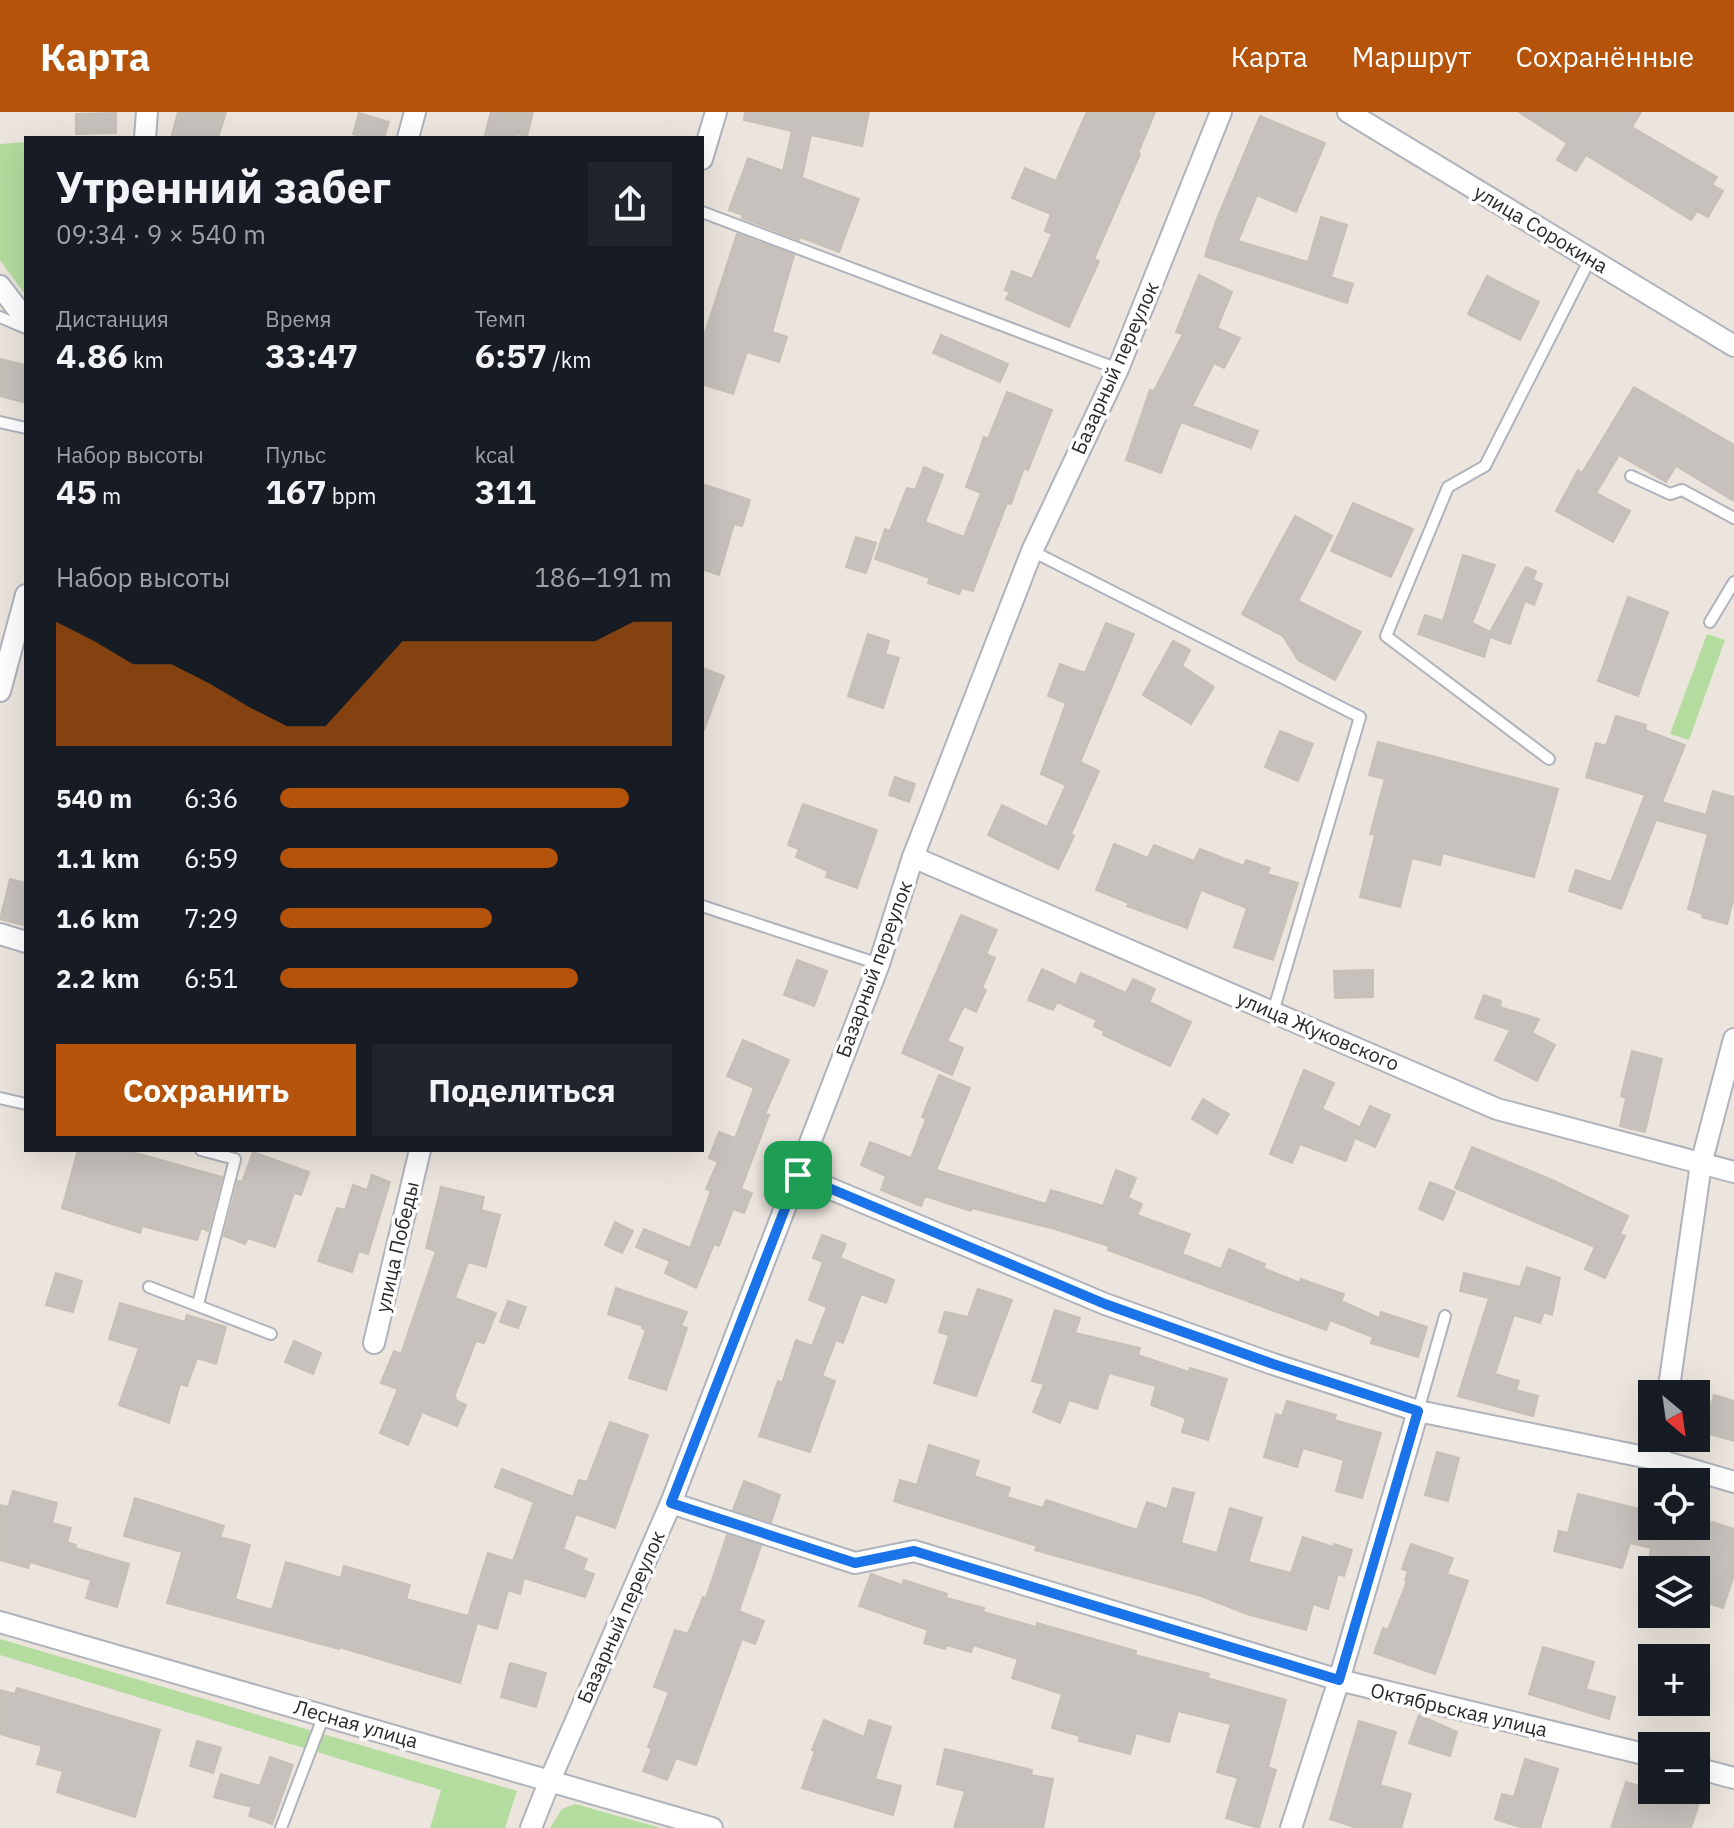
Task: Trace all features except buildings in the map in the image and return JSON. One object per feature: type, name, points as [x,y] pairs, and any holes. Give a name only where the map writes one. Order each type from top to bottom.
[{"type":"street","points":[[145,136],[147,112]]},
{"type":"street","points":[[409,136],[415,112]]},
{"type":"street","points":[[704,152],[716,112]]},
{"type":"street","name":"Базарный переулок","points":[[531,1828],[671,1503],[879,964],[913,857],[1032,551],[1118,369],[1221,112]]},
{"type":"street","name":"улица Сорокина","points":[[1348,112],[1734,346]]},
{"type":"street","points":[[0,286],[24,317]]},
{"type":"street","points":[[0,691],[24,602]]},
{"type":"street","name":"улица Жуковского","points":[[913,857],[1497,1109],[1734,1172]]},
{"type":"street","points":[[0,934],[24,941]]},
{"type":"street","points":[[1670,1380],[1701,1164],[1734,1039]]},
{"type":"street","name":"улица Победы","points":[[374,1343],[420,1152]]},
{"type":"street","points":[[798,1175],[1105,1304],[1273,1364],[1418,1411],[1659,1460],[1734,1482]]},
{"type":"street","points":[[1291,1828],[1339,1680],[1418,1411]]},
{"type":"street","points":[[1659,1460],[1660,1452]]},
{"type":"street","name":"Октябрьская улица","points":[[671,1503],[855,1563],[914,1551],[1339,1680],[1638,1753]]},
{"type":"street","name":"Лесная улица","points":[[0,1622],[712,1828]]},
{"type":"street","points":[[1710,1772],[1734,1778]]},
{"type":"lane","points":[[704,213],[1118,369]]},
{"type":"lane","points":[[1549,759],[1386,636],[1448,487],[1485,466],[1590,259]]},
{"type":"lane","points":[[0,317],[24,327]]},
{"type":"lane","points":[[0,422],[24,428]]},
{"type":"lane","points":[[1631,476],[1670,494],[1682,490],[1734,518]]},
{"type":"lane","points":[[1032,551],[1360,717],[1273,1012]]},
{"type":"lane","points":[[1710,622],[1734,582]]},
{"type":"lane","points":[[704,907],[879,964]]},
{"type":"lane","points":[[0,1098],[24,1104]]},
{"type":"lane","points":[[198,1304],[235,1159],[209,1152]]},
{"type":"lane","points":[[149,1287],[271,1334]]},
{"type":"lane","points":[[1418,1411],[1445,1316]]},
{"type":"lane","points":[[281,1828],[324,1715]]},
{"type":"green space","points":[[24,142],[24,293],[0,260],[0,144]]},
{"type":"green space","points":[[1707,634],[1725,640],[1689,740],[1670,734]]},
{"type":"green space","points":[[0,1639],[517,1791],[505,1828],[430,1828],[441,1790],[0,1655]]},
{"type":"green space","points":[[575,1804],[661,1828],[550,1828],[562,1809]]},
{"type":"route","points":[[798,1175],[1105,1304],[1273,1364],[1418,1411],[1339,1680],[914,1551],[855,1563],[671,1503],[798,1175]]}]
